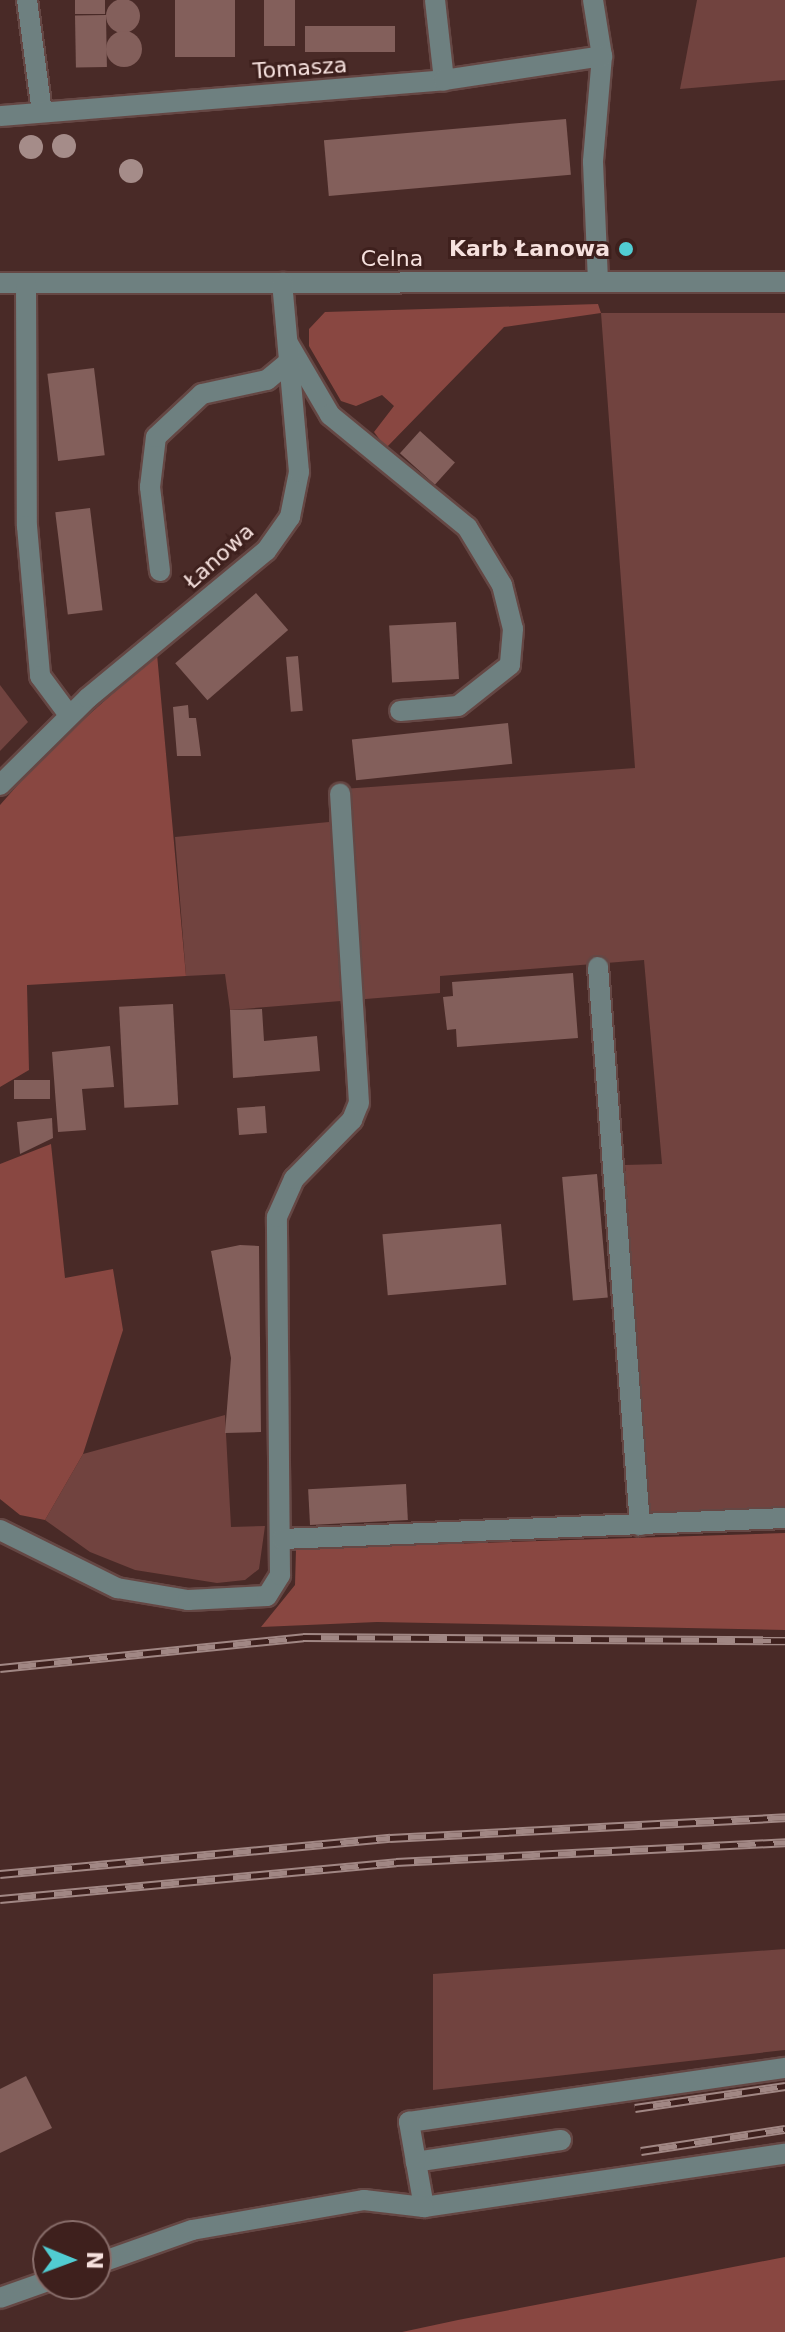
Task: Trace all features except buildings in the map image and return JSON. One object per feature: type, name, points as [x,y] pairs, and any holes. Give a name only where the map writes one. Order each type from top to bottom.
[{"type":"street","points":[[27,0],[42,112]]},
{"type":"street","points":[[435,0],[444,80]]},
{"type":"street","points":[[593,0],[602,56],[593,162],[598,282]]},
{"type":"street","name":"Tomasza","points":[[0,116],[444,80],[602,56]]},
{"type":"street","name":"Celna","points":[[0,283],[785,282]]},
{"type":"street","points":[[26,283],[27,526],[40,676],[69,715]]},
{"type":"street","name":"Łanowa","points":[[0,785],[69,715],[266,551],[290,517],[299,472],[282,283]]},
{"type":"street","points":[[285,338],[330,415],[467,527],[502,585],[513,629],[510,665],[458,706],[400,711]]},
{"type":"street","points":[[160,571],[150,487],[156,437],[202,394],[267,380],[287,363]]},
{"type":"street","points":[[0,1530],[117,1588],[188,1600],[267,1596],[280,1575],[277,1217],[294,1179],[352,1120],[359,1103],[340,794]]},
{"type":"street","points":[[598,967],[640,1525]]},
{"type":"street","points":[[282,1539],[785,1518]]},
{"type":"street","points":[[424,2207],[409,2122],[785,2068]]},
{"type":"street","points":[[416,2162],[561,2140]]},
{"type":"street","points":[[112,2258],[192,2230],[348,2203],[424,2207],[785,2154]]},
{"type":"street","points":[[0,2298],[32,2287]]},
{"type":"shaded area","points":[[697,0],[785,0],[785,80],[680,89]]},
{"type":"shaded area","points":[[598,304],[601,313],[504,327],[386,448],[374,432],[394,406],[382,395],[356,406],[341,401],[309,346],[309,329],[325,312]]},
{"type":"shaded area","points":[[601,313],[785,313],[785,1507],[649,1512],[625,1165],[662,1164],[644,960],[440,976],[440,993],[230,1010],[225,974],[186,976],[175,837],[329,822],[329,790],[635,768]]},
{"type":"shaded area","points":[[157,654],[186,976],[27,985],[29,1070],[0,1087],[0,805],[45,754]]},
{"type":"shaded area","points":[[0,685],[28,722],[0,751]]},
{"type":"shaded area","points":[[51,1144],[65,1278],[113,1269],[123,1330],[83,1454],[45,1520],[20,1515],[0,1499],[0,1164]]},
{"type":"shaded area","points":[[225,1415],[231,1527],[265,1526],[259,1569],[245,1580],[217,1583],[135,1570],[90,1552],[45,1520],[83,1454]]},
{"type":"shaded area","points":[[785,1533],[785,1630],[377,1622],[261,1627],[295,1585],[296,1549]]},
{"type":"shaded area","points":[[785,1949],[785,2050],[433,2090],[433,1974]]},
{"type":"shaded area","points":[[785,2257],[785,2332],[402,2332],[458,2320]]},
{"type":"railway","points":[[0,1668],[303,1637],[785,1640]]},
{"type":"railway","points":[[0,1874],[390,1838],[785,1817]]},
{"type":"railway","points":[[0,1899],[396,1862],[785,1842]]},
{"type":"railway","points":[[635,2108],[785,2086]]},
{"type":"railway","points":[[641,2151],[785,2129]]},
{"type":"place","name":"Karb Łanowa","points":[[626,249]]}]
